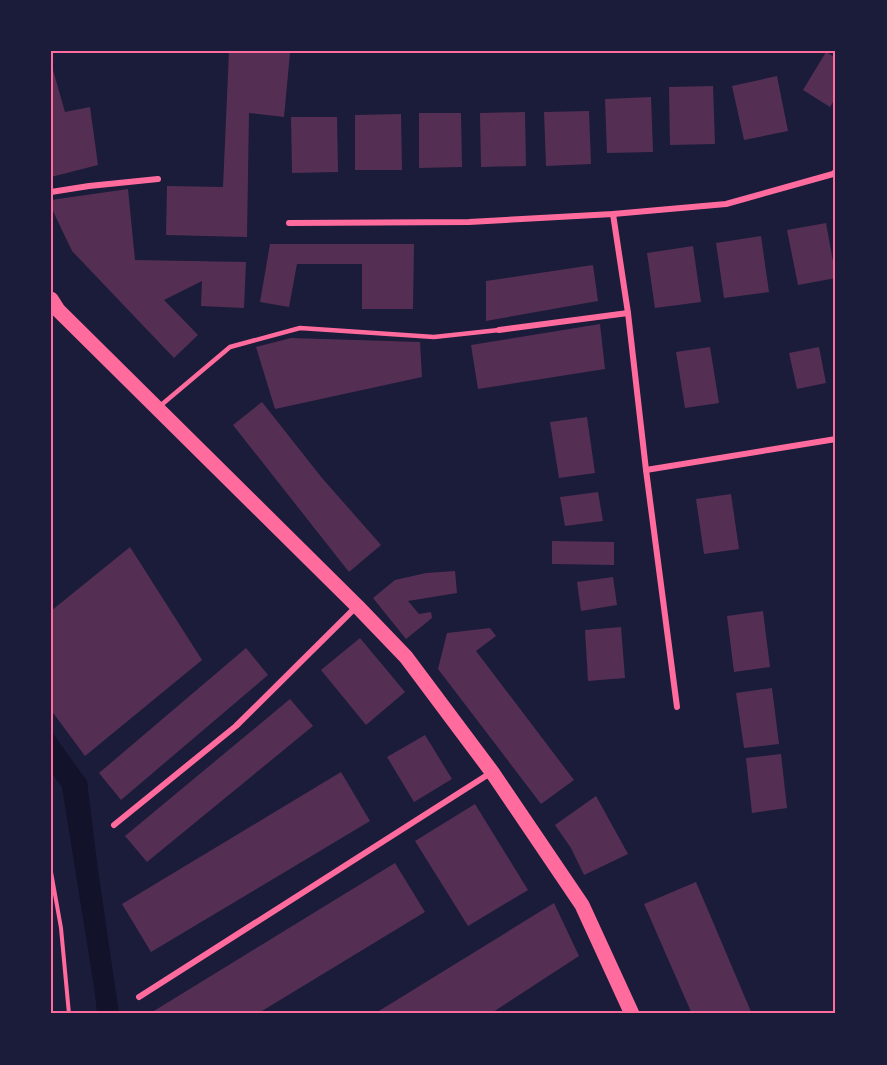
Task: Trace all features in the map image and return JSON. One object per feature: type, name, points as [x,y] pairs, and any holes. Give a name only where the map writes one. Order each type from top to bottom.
[{"type":"main road","points":[[53,305],[406,657],[492,772],[582,905],[632,1014]]},
{"type":"street","points":[[289,223],[469,222],[613,214],[726,204],[833,174],[836,171]]},
{"type":"street","points":[[51,192],[158,179]]},
{"type":"street","points":[[613,214],[628,313],[677,707]]},
{"type":"street","points":[[499,330],[628,313]]},
{"type":"street","points":[[646,470],[836,439]]},
{"type":"street","points":[[114,825],[236,726],[357,606]]},
{"type":"street","points":[[139,998],[492,772]]},
{"type":"lane","points":[[158,408],[230,347],[300,328],[434,337],[499,330]]},
{"type":"path","points":[[51,872],[61,928],[69,1014]]},
{"type":"shaded area","points":[[51,731],[87,781],[119,1014],[97,1014],[62,787],[51,772]]},
{"type":"building","points":[[229,51],[290,53],[284,117],[249,113],[247,237],[166,235],[167,186],[223,187]]},
{"type":"building","points":[[826,52],[836,58],[836,97],[830,107],[803,90]]},
{"type":"building","points":[[51,63],[65,112],[90,107],[98,165],[51,177]]},
{"type":"building","points":[[777,76],[788,131],[744,140],[732,86]]},
{"type":"building","points":[[713,86],[715,144],[670,145],[669,87]]},
{"type":"building","points":[[651,97],[653,152],[607,153],[605,99]]},
{"type":"building","points":[[589,111],[591,164],[546,166],[544,112]]},
{"type":"building","points":[[525,112],[526,166],[481,167],[480,113]]},
{"type":"building","points":[[419,113],[461,113],[462,167],[419,168]]},
{"type":"building","points":[[401,114],[402,170],[355,170],[355,115]]},
{"type":"building","points":[[291,117],[337,117],[338,172],[292,173]]},
{"type":"building","points":[[128,189],[135,260],[246,262],[244,308],[201,306],[202,281],[164,300],[198,335],[174,358],[72,251],[51,207],[51,200]]},
{"type":"building","points":[[826,223],[836,278],[798,285],[787,230]]},
{"type":"building","points":[[761,236],[769,292],[724,298],[716,243]]},
{"type":"building","points":[[270,244],[414,244],[413,309],[362,309],[362,264],[297,264],[289,307],[260,302]]},
{"type":"building","points":[[693,246],[701,302],[655,308],[647,253]]},
{"type":"building","points":[[593,265],[598,301],[486,321],[486,281]]},
{"type":"building","points":[[600,324],[605,369],[478,389],[471,345]]},
{"type":"building","points":[[291,338],[420,342],[422,377],[275,409],[256,347]]},
{"type":"building","points":[[710,347],[719,403],[685,408],[676,352]]},
{"type":"building","points":[[819,347],[826,383],[797,389],[789,353]]},
{"type":"building","points":[[262,402],[322,478],[381,545],[349,572],[233,425]]},
{"type":"building","points":[[587,417],[595,473],[559,478],[550,422]]},
{"type":"building","points":[[598,492],[603,521],[565,526],[560,497]]},
{"type":"building","points":[[731,494],[739,549],[704,554],[696,499]]},
{"type":"building","points":[[552,541],[614,542],[614,565],[552,564]]},
{"type":"building","points":[[130,547],[202,660],[85,756],[51,710],[51,611]]},
{"type":"building","points":[[455,571],[457,593],[408,601],[419,614],[431,612],[432,618],[406,639],[373,598],[395,580],[426,573]]},
{"type":"building","points":[[613,577],[617,605],[581,611],[577,582]]},
{"type":"building","points":[[763,611],[770,667],[734,672],[727,616]]},
{"type":"building","points":[[621,627],[625,678],[588,681],[585,630]]},
{"type":"building","points":[[490,628],[496,636],[476,651],[574,780],[541,804],[438,669],[447,633]]},
{"type":"building","points":[[360,638],[405,692],[366,725],[321,670]]},
{"type":"building","points":[[246,648],[268,675],[121,800],[99,773]]},
{"type":"building","points":[[772,688],[779,744],[744,748],[736,693]]},
{"type":"building","points":[[290,699],[313,726],[147,862],[125,836]]},
{"type":"building","points":[[425,735],[452,779],[414,802],[387,757]]},
{"type":"building","points":[[781,754],[787,808],[752,813],[746,758]]},
{"type":"building","points":[[341,772],[370,821],[151,952],[122,904]]},
{"type":"building","points":[[596,796],[628,854],[584,875],[571,848],[555,825]]},
{"type":"building","points":[[475,804],[528,890],[468,926],[415,841]]},
{"type":"building","points":[[395,863],[425,912],[257,1014],[149,1014]]},
{"type":"building","points":[[696,882],[752,1014],[692,1014],[644,904]]},
{"type":"building","points":[[554,903],[579,956],[490,1014],[374,1014]]}]
